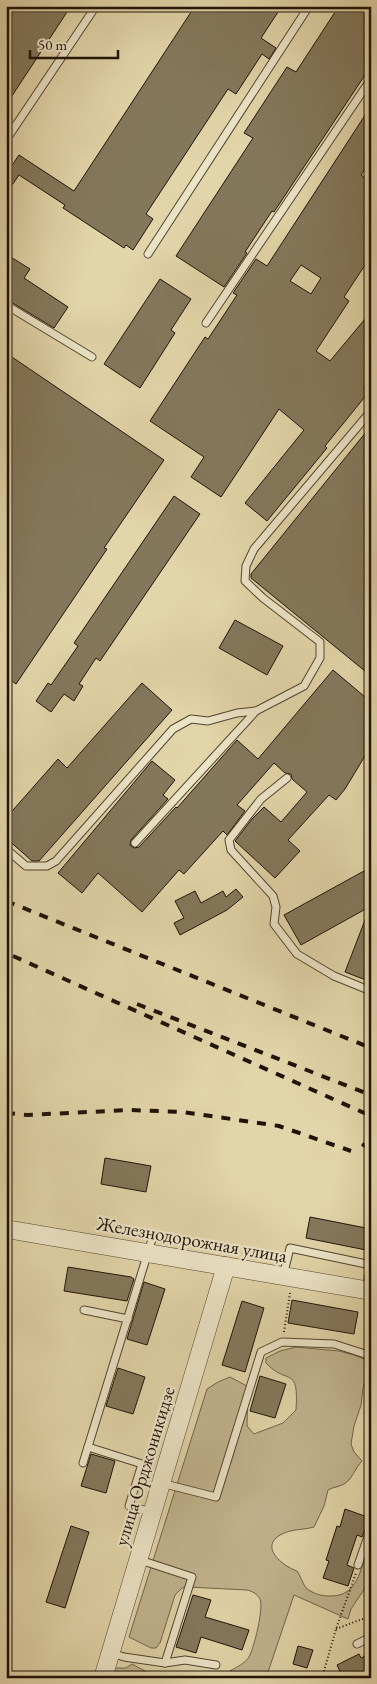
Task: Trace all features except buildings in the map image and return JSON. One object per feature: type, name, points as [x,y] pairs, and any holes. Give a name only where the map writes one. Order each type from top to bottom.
[{"type":"street","name":"Железнодорожная улица","points":[[6,1229],[151,1245],[226,1266],[368,1291]]},
{"type":"street","name":"улица Орджоникидзе","points":[[103,1678],[226,1266]]},
{"type":"lane","points":[[6,140],[96,6]]},
{"type":"lane","points":[[148,254],[309,6]]},
{"type":"lane","points":[[206,323],[371,79]]},
{"type":"lane","points":[[6,305],[92,357]]},
{"type":"lane","points":[[135,843],[256,711],[304,686],[320,658],[320,642],[263,598],[245,581],[246,566],[254,549],[371,411]]},
{"type":"lane","points":[[6,850],[26,866],[48,866],[52,864],[173,729],[192,719],[208,721],[237,713],[256,711]]},
{"type":"lane","points":[[287,778],[261,799],[229,840],[231,850],[273,896],[276,907],[274,924],[297,954],[334,976],[371,992]]},
{"type":"lane","points":[[83,1463],[151,1245]]},
{"type":"lane","points":[[283,1276],[290,1248],[371,1265],[368,1291]]},
{"type":"lane","points":[[84,1310],[128,1319]]},
{"type":"lane","points":[[161,1483],[216,1497],[261,1352],[282,1342],[334,1344],[365,1354],[371,1354]]},
{"type":"lane","points":[[88,1447],[142,1464],[129,1506],[152,1512]]},
{"type":"lane","points":[[358,1566],[371,1528]]},
{"type":"lane","points":[[138,1559],[192,1577],[164,1663]]},
{"type":"lane","points":[[357,1644],[371,1637]]},
{"type":"lane","points":[[110,1653],[164,1663],[185,1660],[216,1665]]},
{"type":"path","points":[[282,1342],[290,1292]]},
{"type":"path","points":[[322,1678],[336,1629],[358,1566]]},
{"type":"path","points":[[336,1629],[362,1619],[371,1621]]},
{"type":"shaded area","points":[[296,1347],[339,1351],[364,1359],[368,1363],[370,1373],[363,1388],[361,1405],[354,1426],[351,1444],[354,1452],[362,1461],[347,1482],[328,1490],[324,1506],[314,1527],[282,1534],[275,1539],[272,1544],[272,1550],[279,1560],[297,1571],[308,1590],[328,1596],[339,1595],[348,1591],[354,1585],[371,1538],[371,1579],[351,1609],[348,1619],[294,1595],[266,1678],[235,1678],[230,1671],[249,1657],[260,1619],[260,1599],[251,1591],[182,1588],[175,1595],[160,1643],[156,1648],[151,1648],[129,1637],[207,1389],[230,1377],[245,1385],[248,1389],[247,1426],[254,1434],[283,1423],[296,1410],[296,1386],[290,1378],[273,1370],[266,1363],[266,1358],[280,1351]]},
{"type":"shaded area","points":[[132,1664],[158,1678],[110,1678],[115,1668],[126,1668]]},
{"type":"railway","points":[[6,901],[371,1048]]},
{"type":"railway","points":[[13,956],[371,1116]]},
{"type":"railway","points":[[137,1004],[371,1095]]},
{"type":"railway","points":[[6,1113],[27,1115],[130,1110],[183,1112],[279,1126],[351,1151]]},
{"type":"railway","points":[[362,1144],[371,1149]]}]
